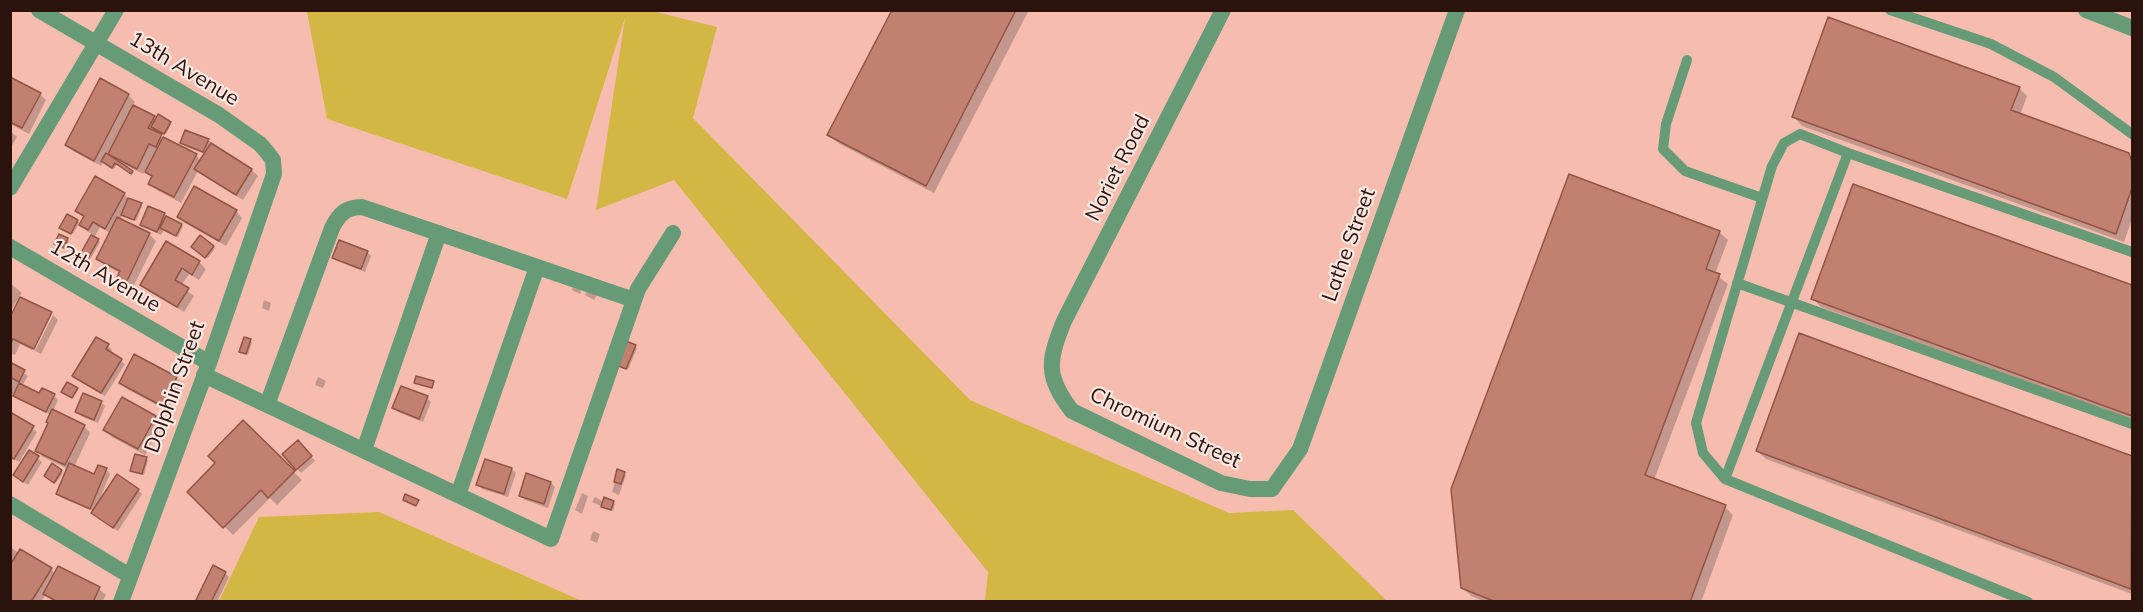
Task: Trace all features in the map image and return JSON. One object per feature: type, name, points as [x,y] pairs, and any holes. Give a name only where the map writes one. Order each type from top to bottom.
[{"type":"street","name":"13th Avenue","points":[[39,10],[219,115],[260,144],[273,160],[274,174],[269,188]]},
{"type":"street","points":[[10,188],[116,10]]},
{"type":"street","name":"Noriet Road","points":[[1054,347],[1064,321],[1223,10]]},
{"type":"street","name":"Lathe Street","points":[[1272,489],[1300,449],[1457,10]]},
{"type":"street","points":[[2086,10],[2133,28]]},
{"type":"street","name":"Dolphin Street","points":[[121,602],[269,188]]},
{"type":"street","points":[[267,405],[337,218],[352,207],[362,207],[634,300],[638,289],[673,232]]},
{"type":"street","points":[[364,450],[439,233]]},
{"type":"street","name":"12th Avenue","points":[[10,247],[267,405],[551,539],[634,300]]},
{"type":"street","points":[[458,495],[537,267]]},
{"type":"street","name":"Chromium Street","points":[[1054,347],[1051,375],[1059,394],[1072,411],[1221,483],[1250,489],[1272,489]]},
{"type":"street","points":[[10,504],[130,576]]},
{"type":"lane","points":[[1890,10],[1991,44],[2054,77],[2133,134]]},
{"type":"lane","points":[[1687,60],[1666,124],[1664,149],[1685,171],[1762,198]]},
{"type":"lane","points":[[2028,602],[1725,479],[1703,453],[1696,423],[1762,198],[1772,166],[1784,143],[1800,134],[1848,153],[2133,252]]},
{"type":"lane","points":[[1725,479],[1848,153]]},
{"type":"lane","points":[[1737,283],[2133,424]]},
{"type":"shaded area","points":[[307,11],[652,11],[717,27],[693,118],[970,400],[1229,513],[1293,510],[1387,601],[985,601],[988,572],[674,180],[596,210],[625,18],[567,199],[327,119]]},
{"type":"shaded area","points":[[379,512],[582,601],[219,601],[259,517]]},
{"type":"building","points":[[892,10],[1016,10],[926,186],[827,135]]},
{"type":"building","points":[[1828,17],[2020,87],[2011,110],[2129,153],[2132,162],[2132,188],[2116,234],[1792,117]]},
{"type":"building","points":[[10,77],[41,93],[22,128],[10,122]]},
{"type":"building","points":[[100,78],[129,94],[94,161],[65,145]]},
{"type":"building","points":[[133,105],[155,116],[148,128],[162,134],[156,147],[149,144],[137,169],[108,154]]},
{"type":"building","points":[[158,114],[171,122],[164,134],[151,127]]},
{"type":"building","points":[[185,130],[209,139],[203,152],[180,143]]},
{"type":"building","points":[[163,137],[197,154],[174,197],[148,184],[152,176],[145,172]]},
{"type":"building","points":[[211,143],[252,169],[236,195],[194,169]]},
{"type":"building","points":[[106,153],[133,171],[131,174],[115,163],[112,168],[101,161]]},
{"type":"building","points":[[1569,174],[1720,231],[1706,269],[1720,274],[1645,475],[1726,505],[1690,602],[1496,602],[1461,588],[1451,489]]},
{"type":"building","points":[[95,176],[125,193],[105,229],[93,222],[88,230],[79,225],[84,216],[75,211]]},
{"type":"building","points":[[1853,184],[2132,285],[2132,416],[1811,299]]},
{"type":"building","points":[[194,186],[237,210],[219,241],[177,217]]},
{"type":"building","points":[[128,198],[142,203],[134,220],[121,215]]},
{"type":"building","points":[[148,206],[165,213],[157,232],[140,225]]},
{"type":"building","points":[[67,214],[78,220],[71,234],[59,228]]},
{"type":"building","points":[[166,216],[182,224],[176,236],[160,228]]},
{"type":"building","points":[[117,217],[150,233],[125,285],[115,281],[120,271],[96,259]]},
{"type":"building","points":[[59,234],[68,238],[64,248],[54,244]]},
{"type":"building","points":[[91,235],[99,239],[86,262],[78,258]]},
{"type":"building","points":[[200,235],[214,246],[205,258],[191,247]]},
{"type":"building","points":[[339,240],[368,251],[361,269],[332,258]]},
{"type":"building","points":[[166,241],[200,261],[192,275],[182,268],[175,280],[189,288],[177,307],[140,285]]},
{"type":"building","points":[[20,297],[52,312],[34,349],[13,339],[10,345],[10,317]]},
{"type":"building","points":[[1799,333],[2132,456],[2131,589],[1756,451]]},
{"type":"building","points":[[96,337],[109,344],[106,349],[122,359],[101,393],[72,376]]},
{"type":"building","points":[[244,337],[251,339],[246,354],[239,352]]},
{"type":"building","points":[[626,341],[636,345],[626,369],[616,365]]},
{"type":"building","points":[[134,354],[177,377],[162,406],[119,383]]},
{"type":"building","points":[[10,362],[25,370],[19,382],[10,377]]},
{"type":"building","points":[[416,376],[434,381],[432,388],[414,383]]},
{"type":"building","points":[[67,382],[78,388],[72,398],[61,392]]},
{"type":"building","points":[[19,383],[39,393],[42,388],[55,394],[46,412],[13,396]]},
{"type":"building","points":[[401,386],[428,396],[419,419],[392,408]]},
{"type":"building","points":[[83,393],[102,401],[94,420],[75,412]]},
{"type":"building","points":[[122,397],[156,416],[138,449],[103,430]]},
{"type":"building","points":[[52,409],[85,425],[65,465],[35,451]]},
{"type":"building","points":[[10,412],[34,426],[14,459],[10,457]]},
{"type":"building","points":[[243,420],[295,471],[268,498],[261,490],[223,528],[187,492],[215,463],[208,456]]},
{"type":"building","points":[[298,440],[312,456],[296,470],[282,454]]},
{"type":"building","points":[[29,450],[39,456],[23,482],[13,475]]},
{"type":"building","points":[[135,454],[147,457],[142,474],[130,471]]},
{"type":"building","points":[[485,459],[512,468],[504,494],[476,485]]},
{"type":"building","points":[[52,463],[62,470],[54,483],[44,476]]},
{"type":"building","points":[[69,463],[94,474],[98,465],[107,468],[90,509],[56,494]]},
{"type":"building","points":[[617,469],[625,472],[621,484],[614,482]]},
{"type":"building","points":[[526,473],[551,482],[544,504],[519,496]]},
{"type":"building","points":[[117,474],[139,489],[113,528],[91,513]]},
{"type":"building","points":[[405,494],[419,500],[416,506],[403,500]]},
{"type":"building","points":[[604,497],[614,501],[611,510],[601,507]]},
{"type":"building","points":[[20,549],[52,568],[31,602],[10,602],[10,565]]},
{"type":"building","points":[[213,565],[226,572],[211,602],[195,602]]},
{"type":"building","points":[[58,566],[100,587],[93,602],[58,602],[43,594]]}]
